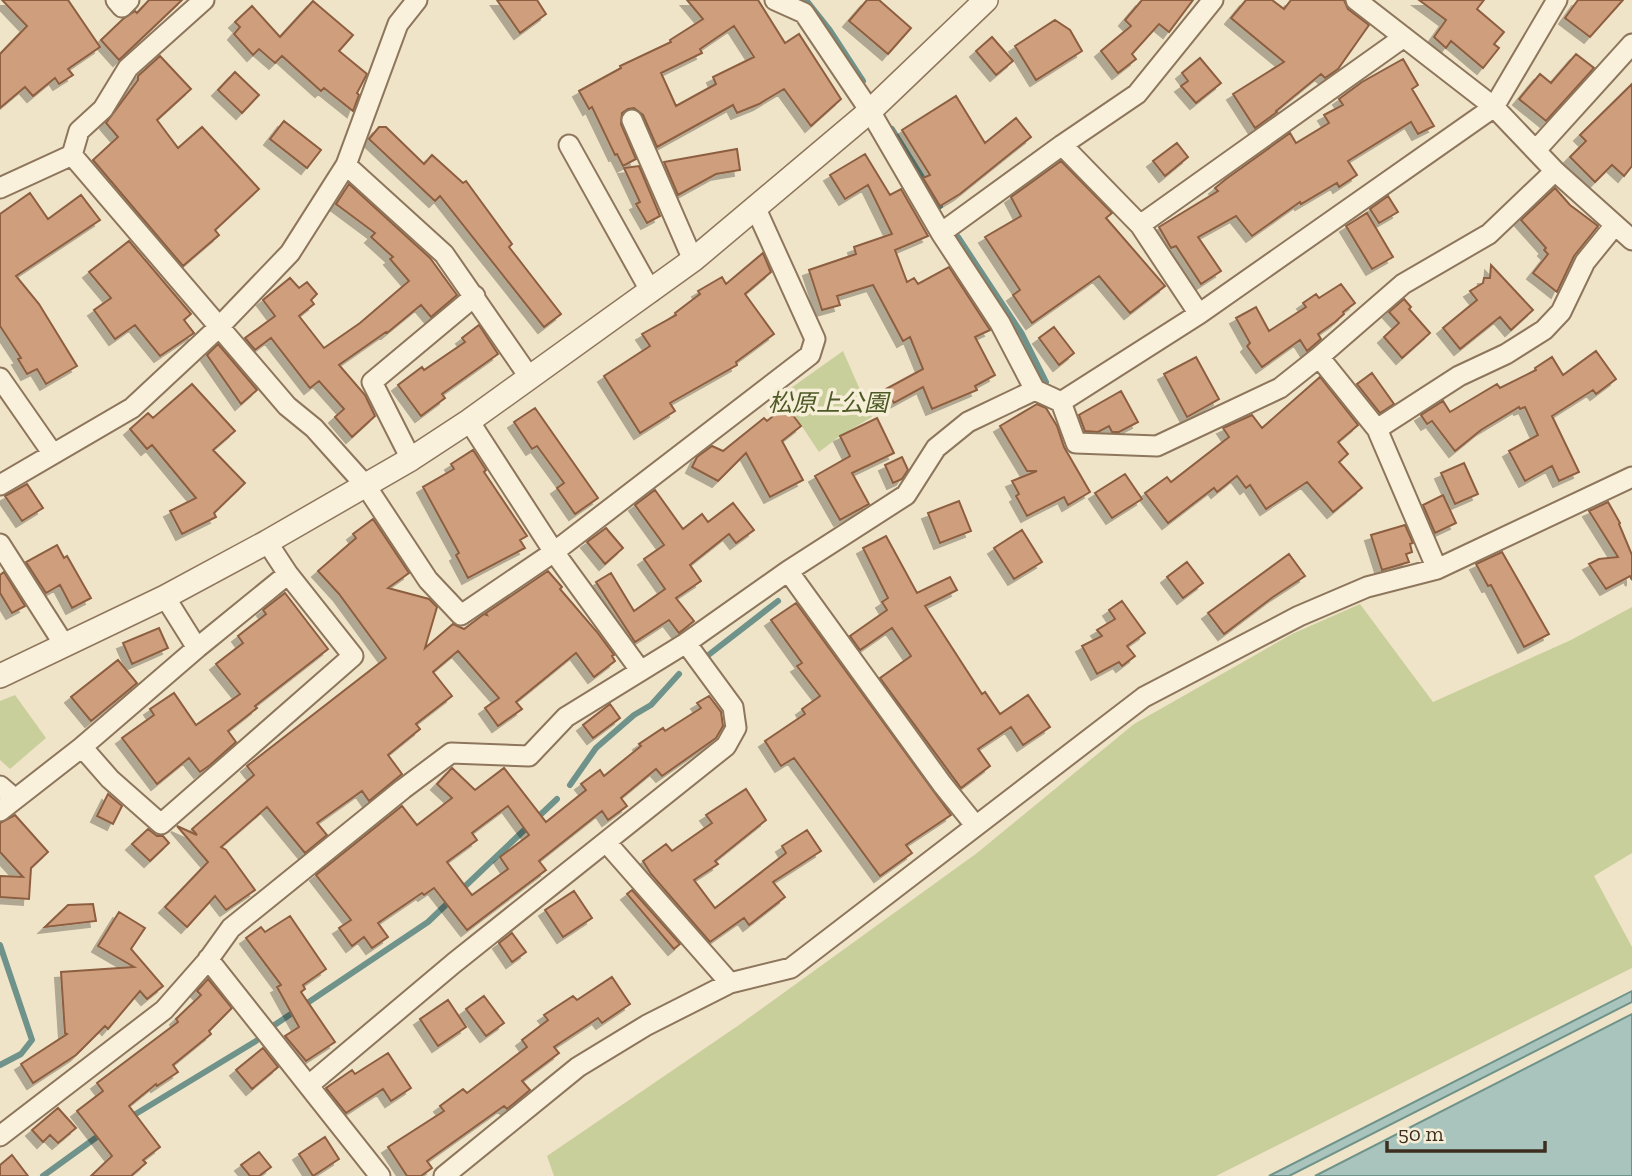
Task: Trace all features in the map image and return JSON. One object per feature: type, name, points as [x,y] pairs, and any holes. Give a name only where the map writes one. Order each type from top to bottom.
[{"type":"street","points":[[116,0],[122,6],[129,0]]},
{"type":"street","points":[[0,188],[72,155],[79,131],[103,109],[128,68],[204,0]]},
{"type":"street","points":[[0,485],[132,408],[219,327],[290,253],[346,165],[398,24],[417,0]]},
{"type":"street","points":[[775,0],[804,13],[870,111],[941,233],[1000,323],[1035,390],[1061,402],[1076,443],[1157,446],[1280,387],[1403,284],[1489,234],[1555,171]]},
{"type":"street","points":[[0,676],[165,597],[267,542],[366,486],[469,421],[651,292],[757,209],[870,111],[986,0]]},
{"type":"street","points":[[941,233],[1137,94],[1213,0]]},
{"type":"street","points":[[1356,0],[1494,107],[1555,171],[1632,240]]},
{"type":"street","points":[[1061,402],[1199,314],[1494,107],[1557,0]]},
{"type":"street","points":[[1140,225],[1404,37]]},
{"type":"street","points":[[1536,150],[1632,44]]},
{"type":"street","points":[[632,120],[693,261]]},
{"type":"street","points":[[569,145],[651,292]]},
{"type":"street","points":[[1062,145],[1140,225],[1199,314]]},
{"type":"street","points":[[72,155],[287,406],[314,428],[366,486],[428,580],[461,615],[554,552],[810,355],[815,339],[757,209]]},
{"type":"street","points":[[346,165],[444,254],[530,378]]},
{"type":"street","points":[[1377,429],[1459,376],[1506,354],[1544,330],[1561,312],[1585,262],[1615,225]]},
{"type":"street","points":[[411,459],[372,382],[475,296]]},
{"type":"street","points":[[1319,357],[1377,429],[1437,569]]},
{"type":"street","points":[[0,378],[53,454]]},
{"type":"street","points":[[0,1136],[164,1010],[231,928],[402,789],[452,753],[529,756],[566,717],[686,643],[788,571],[906,495],[936,448],[968,422],[1035,390]]},
{"type":"street","points":[[469,421],[554,552],[639,670]]},
{"type":"street","points":[[444,1176],[578,1067],[647,1025],[730,983],[791,968],[1144,697],[1299,616],[1367,587],[1437,569],[1632,477]]},
{"type":"street","points":[[82,747],[110,779],[161,824],[353,656],[288,574],[267,542]]},
{"type":"street","points":[[0,544],[65,646]]},
{"type":"street","points":[[788,571],[942,784],[975,825]]},
{"type":"street","points":[[0,786],[8,805],[82,747],[288,574]]},
{"type":"street","points":[[165,597],[197,648]]},
{"type":"street","points":[[309,1086],[454,963],[726,746],[736,728],[733,707],[686,643]]},
{"type":"street","points":[[606,842],[730,983]]},
{"type":"street","points":[[208,959],[380,1176]]},
{"type":"green space","name":"松原上公園","points":[[843,351],[872,417],[819,452],[781,395]]},
{"type":"green space","points":[[1360,604],[1433,702],[1571,640],[1632,607],[1632,853],[1594,876],[1632,947],[1632,968],[1216,1176],[554,1176],[547,1156],[739,1025],[977,853],[1134,724],[1292,634]]},
{"type":"green space","points":[[15,695],[46,738],[10,769],[0,760],[0,701]]},
{"type":"water","points":[[1632,991],[1632,1002],[1289,1176],[1269,1176]]},
{"type":"water","points":[[1632,1014],[1632,1176],[1315,1176]]},
{"type":"building","points":[[2,0],[68,0],[100,47],[68,69],[73,75],[59,84],[55,78],[33,96],[25,87],[0,108],[0,54],[27,26]]},
{"type":"building","points":[[149,0],[182,0],[119,60],[101,40],[123,19],[135,11],[137,13]]},
{"type":"building","points":[[497,0],[537,0],[546,14],[520,33]]},
{"type":"building","points":[[687,0],[758,0],[785,43],[799,34],[841,99],[811,126],[784,89],[737,113],[733,105],[657,147],[643,115],[634,108],[628,109],[622,113],[621,124],[636,159],[623,166],[592,107],[589,109],[579,91],[621,68],[620,66],[671,42],[670,40],[703,19]],"holes":[[[734,26],[754,57],[713,77],[716,84],[676,106],[661,73],[702,53],[700,49]]]},
{"type":"building","points":[[867,0],[879,0],[911,28],[888,54],[849,21]]},
{"type":"building","points":[[1142,0],[1193,0],[1169,32],[1159,24],[1132,54],[1136,59],[1118,73],[1101,51],[1131,26],[1125,20]]},
{"type":"building","points":[[1246,0],[1272,0],[1284,9],[1291,0],[1344,0],[1348,9],[1369,25],[1338,69],[1325,78],[1321,74],[1255,128],[1233,94],[1284,62],[1231,18]]},
{"type":"building","points":[[1419,0],[1484,0],[1477,9],[1504,32],[1494,44],[1499,48],[1483,68],[1451,41],[1446,48],[1434,37],[1446,20]]},
{"type":"building","points":[[1578,0],[1623,0],[1590,37],[1565,18]]},
{"type":"building","points":[[313,1],[353,35],[339,51],[367,74],[357,93],[359,95],[353,111],[324,88],[321,91],[282,56],[275,63],[259,49],[253,55],[234,34],[240,27],[235,22],[252,6],[280,37]]},
{"type":"building","points":[[1055,20],[1070,30],[1082,51],[1036,80],[1015,46]]},
{"type":"building","points":[[992,37],[1013,61],[996,75],[976,51]]},
{"type":"building","points":[[1576,54],[1594,68],[1546,121],[1519,99],[1540,74],[1551,83]]},
{"type":"building","points":[[160,56],[191,89],[157,120],[178,148],[202,127],[259,189],[215,230],[219,235],[183,266],[93,160],[118,137],[106,123],[138,80],[138,76]]},
{"type":"building","points":[[1200,58],[1221,83],[1196,103],[1181,86],[1188,81],[1182,73]]},
{"type":"building","points":[[1403,59],[1418,85],[1412,89],[1434,126],[1418,134],[1411,122],[1348,161],[1357,175],[1339,187],[1337,183],[1301,204],[1300,202],[1252,236],[1236,216],[1198,237],[1221,271],[1201,284],[1176,246],[1171,248],[1159,227],[1218,191],[1215,188],[1226,179],[1290,133],[1296,143],[1329,123],[1324,115],[1343,105],[1339,99],[1362,82]]},
{"type":"building","points":[[235,72],[259,95],[242,113],[218,90]]},
{"type":"building","points":[[1632,84],[1632,166],[1624,176],[1612,165],[1595,182],[1570,157],[1586,141],[1580,135]]},
{"type":"building","points":[[956,96],[985,143],[1016,118],[1031,137],[960,194],[940,206],[923,178],[930,175],[902,130]]},
{"type":"building","points":[[284,121],[321,150],[307,168],[270,139]]},
{"type":"building","points":[[379,127],[386,127],[424,164],[432,155],[463,183],[466,181],[512,244],[509,247],[561,314],[544,327],[440,196],[435,201],[369,139]]},
{"type":"building","points":[[1177,143],[1188,157],[1165,176],[1153,161]]},
{"type":"building","points":[[737,149],[740,170],[716,174],[678,195],[664,162]]},
{"type":"building","points":[[865,154],[890,195],[901,189],[928,236],[895,250],[907,282],[914,278],[918,284],[949,267],[990,330],[975,337],[995,375],[975,386],[977,390],[932,409],[923,387],[894,403],[886,389],[923,369],[910,337],[903,341],[873,285],[837,296],[840,305],[822,310],[809,270],[856,254],[854,247],[892,234],[868,185],[845,199],[830,175]]},
{"type":"building","points":[[1061,161],[1112,213],[1106,218],[1165,286],[1130,313],[1099,276],[1032,323],[1013,295],[1020,290],[985,237],[1021,216],[1011,197]]},
{"type":"building","points":[[639,166],[660,216],[647,223],[636,204],[640,202],[624,168]]},
{"type":"building","points":[[349,184],[430,258],[457,295],[431,317],[421,305],[387,333],[339,365],[365,395],[375,416],[352,437],[335,417],[344,409],[319,381],[310,388],[271,338],[255,350],[245,338],[275,316],[263,300],[290,278],[299,288],[307,282],[317,294],[311,300],[314,304],[299,316],[324,348],[360,323],[409,281],[390,259],[393,257],[371,237],[375,233],[336,204]]},
{"type":"building","points":[[1555,188],[1570,205],[1598,226],[1574,256],[1557,292],[1533,273],[1548,254],[1544,250],[1546,248],[1521,220]]},
{"type":"building","points":[[30,193],[48,219],[81,195],[100,220],[16,276],[39,304],[77,366],[46,384],[37,369],[27,374],[18,359],[21,358],[0,326],[0,214]]},
{"type":"building","points":[[1388,196],[1398,212],[1379,223],[1370,209]]},
{"type":"building","points":[[1367,213],[1393,257],[1372,269],[1346,226]]},
{"type":"building","points":[[129,241],[191,314],[184,320],[194,333],[160,356],[135,325],[115,339],[94,310],[111,298],[89,272]]},
{"type":"building","points":[[763,253],[771,272],[745,294],[774,334],[736,362],[737,365],[670,403],[675,411],[640,433],[604,376],[650,346],[642,334],[676,315],[675,313],[700,294],[698,291],[722,277],[726,284]]},
{"type":"building","points":[[1491,265],[1533,310],[1511,330],[1500,317],[1460,349],[1443,328],[1477,300],[1470,291],[1483,283],[1484,278],[1490,278]]},
{"type":"building","points":[[1341,284],[1355,303],[1318,334],[1321,339],[1307,351],[1300,340],[1262,367],[1247,346],[1250,343],[1236,318],[1256,307],[1269,331],[1306,307],[1303,303],[1316,294],[1319,298]]},
{"type":"building","points":[[1404,299],[1411,307],[1409,309],[1430,333],[1402,358],[1384,337],[1399,323],[1389,312]]},
{"type":"building","points":[[479,325],[498,354],[442,394],[445,398],[421,416],[398,385],[422,367],[424,370],[465,342],[462,338]]},
{"type":"building","points":[[1054,327],[1074,353],[1059,365],[1039,338]]},
{"type":"building","points":[[218,344],[257,390],[241,404],[207,355]]},
{"type":"building","points":[[1596,351],[1616,379],[1596,394],[1593,390],[1552,416],[1579,472],[1559,481],[1552,466],[1525,481],[1509,451],[1538,435],[1525,407],[1519,407],[1481,430],[1455,451],[1432,421],[1427,424],[1421,415],[1443,401],[1450,412],[1497,384],[1500,388],[1536,370],[1535,368],[1552,357],[1563,375]]},
{"type":"building","points":[[1196,357],[1219,399],[1187,417],[1164,374]]},
{"type":"building","points":[[1372,373],[1394,404],[1380,413],[1357,384]]},
{"type":"building","points":[[1320,377],[1358,425],[1338,442],[1348,454],[1339,462],[1362,488],[1333,512],[1307,482],[1266,509],[1250,485],[1246,488],[1237,476],[1217,492],[1214,488],[1168,523],[1145,493],[1167,477],[1171,482],[1229,437],[1223,428],[1252,415],[1262,428]]},
{"type":"building","points":[[192,384],[235,431],[213,450],[245,483],[214,513],[216,517],[182,534],[170,511],[196,498],[152,445],[147,449],[130,429],[148,413],[153,418]]},
{"type":"building","points":[[1121,391],[1138,422],[1119,432],[1112,432],[1109,426],[1098,432],[1085,431],[1079,415]]},
{"type":"building","points":[[1037,404],[1046,408],[1057,426],[1064,447],[1090,492],[1068,505],[1064,497],[1027,516],[1016,496],[1019,494],[1012,481],[1037,471],[1027,471],[1000,426]]},
{"type":"building","points":[[786,406],[801,426],[782,441],[803,480],[770,497],[746,453],[718,481],[692,467],[697,457],[712,446],[723,451],[764,418],[767,421]]},
{"type":"building","points":[[535,408],[598,498],[575,514],[557,488],[564,483],[537,446],[532,449],[514,422]]},
{"type":"building","points":[[877,418],[894,453],[852,473],[869,504],[840,520],[815,476],[850,456],[840,436]]},
{"type":"building","points":[[473,450],[486,470],[484,472],[527,536],[520,540],[525,548],[468,578],[456,555],[459,553],[423,487],[454,469],[451,464]]},
{"type":"building","points":[[902,457],[908,470],[902,479],[893,483],[885,465]]},
{"type":"building","points":[[1464,463],[1478,494],[1455,504],[1441,473]]},
{"type":"building","points":[[1125,474],[1142,499],[1112,518],[1095,493]]},
{"type":"building","points":[[27,484],[43,508],[22,521],[5,496]]},
{"type":"building","points":[[655,490],[683,529],[702,514],[708,522],[733,503],[754,530],[736,543],[729,534],[690,565],[701,581],[676,598],[694,621],[679,633],[669,620],[635,642],[596,582],[611,573],[634,611],[665,589],[644,559],[664,545],[635,505]]},
{"type":"building","points":[[1443,495],[1456,523],[1435,533],[1423,505]]},
{"type":"building","points":[[959,501],[971,531],[940,543],[928,513]]},
{"type":"building","points":[[1608,502],[1620,523],[1632,555],[1632,580],[1630,576],[1606,589],[1589,564],[1599,559],[1618,557],[1589,511]]},
{"type":"building","points":[[373,519],[409,573],[388,588],[429,599],[437,607],[425,648],[453,624],[464,629],[548,571],[597,632],[614,655],[612,656],[615,661],[594,677],[576,653],[516,702],[522,709],[498,726],[485,708],[499,698],[458,651],[433,672],[452,696],[416,724],[420,729],[388,755],[402,774],[369,801],[362,791],[317,823],[327,835],[305,853],[267,807],[221,847],[255,890],[226,910],[215,896],[187,927],[165,907],[208,862],[177,826],[197,835],[192,829],[254,775],[247,766],[386,658],[339,594],[318,571],[356,538],[353,534]]},
{"type":"building","points":[[1405,525],[1413,543],[1410,544],[1412,552],[1406,554],[1409,562],[1382,570],[1371,535]]},
{"type":"building","points":[[606,528],[623,548],[605,564],[587,542]]},
{"type":"building","points":[[1022,530],[1042,562],[1014,579],[994,548]]},
{"type":"building","points":[[886,536],[917,593],[950,577],[957,590],[925,606],[982,694],[985,692],[1000,714],[1028,695],[1050,727],[1023,745],[1011,727],[978,749],[990,766],[961,788],[880,678],[911,656],[892,628],[860,650],[850,636],[887,610],[882,602],[888,598],[863,548]]},
{"type":"building","points":[[57,545],[64,558],[67,556],[91,598],[72,608],[60,585],[46,593],[26,562]]},
{"type":"building","points":[[1502,552],[1549,634],[1524,647],[1491,585],[1488,586],[1476,564]]},
{"type":"building","points":[[1289,554],[1305,576],[1224,634],[1208,613]]},
{"type":"building","points":[[1187,562],[1203,583],[1183,598],[1167,577]]},
{"type":"building","points":[[4,572],[25,606],[12,613],[0,593],[0,575]]},
{"type":"building","points":[[285,593],[328,649],[255,706],[257,708],[228,731],[236,742],[210,765],[200,772],[189,758],[157,784],[122,738],[154,715],[150,709],[174,693],[196,725],[240,694],[216,664],[243,643],[238,636],[266,614],[263,610]]},
{"type":"building","points":[[1122,601],[1145,633],[1127,646],[1135,656],[1122,666],[1119,662],[1097,674],[1082,646],[1102,636],[1097,630],[1115,619],[1109,610]]},
{"type":"building","points":[[796,603],[951,815],[906,845],[912,853],[880,876],[794,758],[781,766],[765,741],[805,714],[802,709],[820,696],[797,666],[802,663],[771,620]]},
{"type":"building","points":[[159,628],[168,648],[132,664],[123,643]]},
{"type":"building","points":[[118,660],[137,683],[91,721],[71,697]]},
{"type":"building","points":[[709,696],[721,712],[723,726],[716,738],[662,776],[656,769],[621,798],[627,806],[608,820],[602,811],[539,861],[546,870],[467,930],[434,888],[424,895],[422,893],[378,923],[388,937],[372,948],[364,937],[352,946],[339,928],[351,920],[316,875],[402,806],[417,825],[452,798],[437,784],[452,768],[475,790],[504,768],[546,822],[586,790],[581,784],[600,770],[604,776],[641,746],[639,744],[701,708],[697,703]],"holes":[[[508,806],[529,835],[500,857],[508,869],[472,895],[447,862],[477,840],[472,833]]]},
{"type":"building","points":[[610,704],[620,718],[593,738],[583,725]]},
{"type":"building","points":[[746,789],[766,820],[715,861],[718,864],[694,880],[715,908],[786,853],[782,846],[807,830],[821,851],[773,882],[785,897],[749,925],[744,918],[710,942],[651,874],[643,861],[666,844],[672,851],[712,823],[706,815]]},
{"type":"building","points":[[108,794],[122,806],[113,824],[97,816]]},
{"type":"building","points":[[15,815],[48,852],[31,868],[29,899],[0,897],[0,876],[23,877],[0,852],[0,823]]},
{"type":"building","points":[[148,829],[157,836],[163,836],[169,843],[150,861],[132,844]]},
{"type":"building","points":[[632,890],[680,944],[674,949],[627,894]]},
{"type":"building","points":[[574,891],[592,918],[563,937],[545,910]]},
{"type":"building","points":[[93,904],[96,921],[45,927],[68,905]]},
{"type":"building","points":[[119,912],[145,928],[131,949],[163,986],[147,999],[140,991],[108,1029],[105,1026],[76,1055],[33,1083],[21,1064],[67,1034],[61,972],[134,967],[98,946]]},
{"type":"building","points":[[290,916],[326,969],[303,985],[305,989],[301,992],[335,1042],[306,1061],[285,1036],[299,1027],[277,987],[281,985],[246,938],[261,927],[265,932]]},
{"type":"building","points":[[512,933],[526,952],[512,962],[499,943]]},
{"type":"building","points":[[612,977],[630,1004],[602,1023],[598,1018],[554,1047],[559,1053],[522,1081],[530,1090],[507,1109],[504,1106],[427,1161],[432,1168],[421,1176],[407,1176],[388,1147],[444,1111],[440,1106],[463,1089],[467,1093],[527,1047],[522,1040],[548,1020],[544,1015],[573,996],[577,1000]]},
{"type":"building","points":[[208,979],[232,1008],[209,1031],[211,1034],[173,1065],[178,1072],[157,1086],[156,1084],[129,1106],[160,1147],[143,1160],[146,1163],[131,1176],[91,1176],[112,1156],[77,1111],[103,1091],[97,1083],[178,1022],[176,1019],[201,995],[197,991]]},
{"type":"building","points":[[484,996],[504,1023],[486,1036],[466,1009]]},
{"type":"building","points":[[448,1000],[466,1027],[438,1046],[420,1019]]},
{"type":"building","points":[[263,1048],[278,1067],[252,1089],[236,1070]]},
{"type":"building","points":[[388,1053],[411,1088],[391,1101],[383,1089],[346,1113],[326,1088],[352,1070],[355,1074]]},
{"type":"building","points":[[58,1108],[76,1128],[58,1143],[50,1135],[43,1142],[32,1130]]},
{"type":"building","points":[[325,1137],[339,1159],[313,1176],[299,1154]]},
{"type":"building","points":[[259,1152],[271,1167],[259,1176],[250,1176],[241,1165]]},
{"type":"building","points":[[12,1155],[28,1176],[0,1176],[0,1165]]},
{"type":"waterway","points":[[806,0],[829,29],[863,81]]},
{"type":"waterway","points":[[892,129],[940,206]]},
{"type":"waterway","points":[[958,237],[1022,334],[1046,382]]},
{"type":"waterway","points":[[702,660],[778,601]]},
{"type":"waterway","points":[[570,785],[596,748],[634,715],[651,705],[679,674]]},
{"type":"waterway","points":[[459,892],[557,799]]},
{"type":"waterway","points":[[273,1026],[428,922],[452,899]]},
{"type":"waterway","points":[[0,945],[32,1040],[21,1054],[0,1065]]},
{"type":"waterway","points":[[129,1118],[256,1041]]},
{"type":"waterway","points":[[43,1176],[101,1134]]}]
